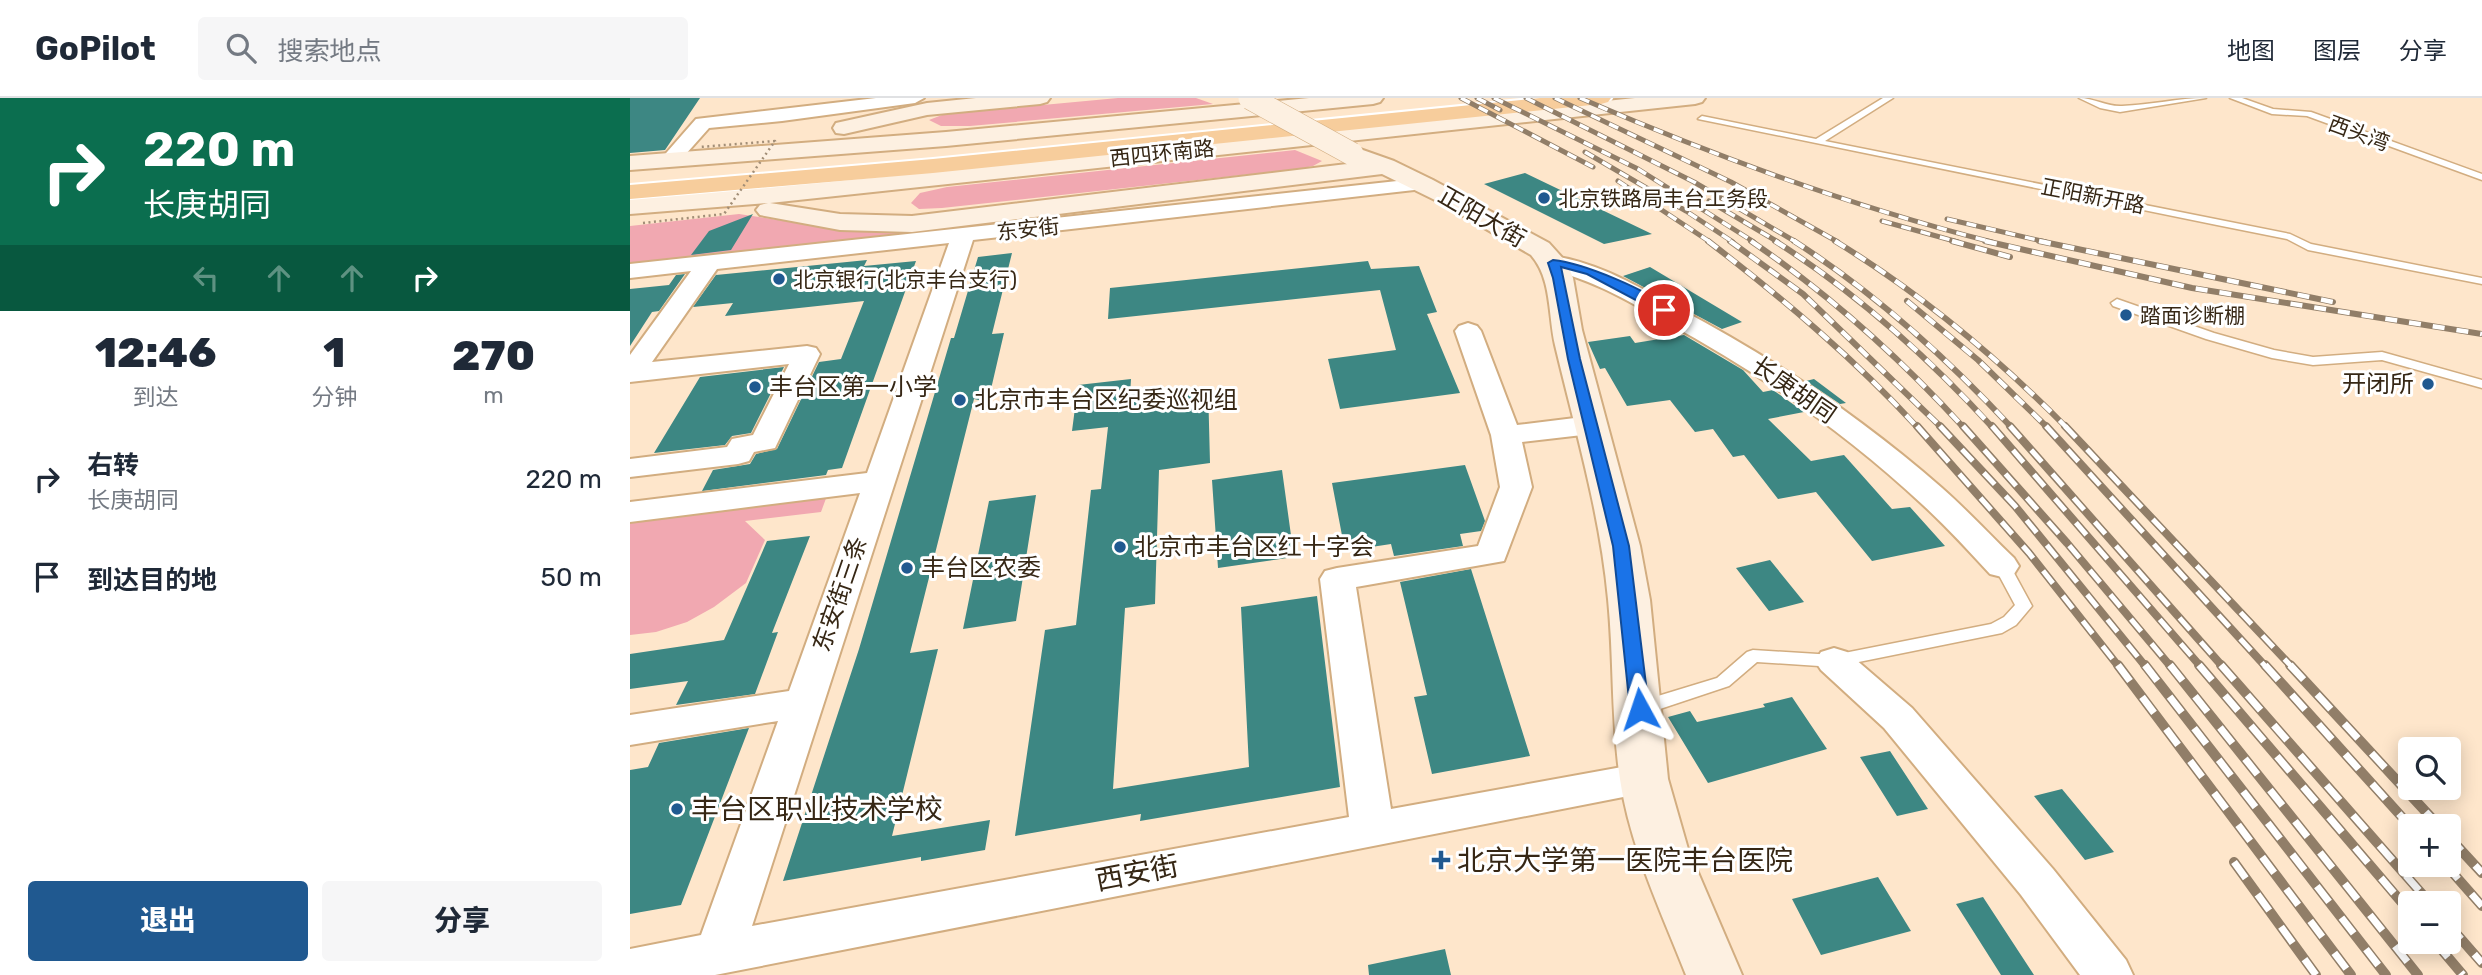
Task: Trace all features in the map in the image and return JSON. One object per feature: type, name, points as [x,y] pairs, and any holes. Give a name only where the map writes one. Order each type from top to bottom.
[{"type":"highway","name":"西四环南路","points":[[630,177],[1464,98]]},
{"type":"highway","name":"西四环南路","points":[[630,192],[933,166],[1601,98]]},
{"type":"main road","points":[[709,152],[962,101],[1040,98]]},
{"type":"main road","name":"正阳大街","points":[[1250,98],[1425,184],[1540,249],[1553,263]]},
{"type":"main road","name":"正阳大街","points":[[1271,98],[1371,157]]},
{"type":"main road","name":"西四环南路","points":[[630,163],[670,160],[709,152],[946,139],[1373,98]]},
{"type":"main road","points":[[946,139],[913,132],[911,125],[915,119],[962,101]]},
{"type":"main road","name":"西四环南路","points":[[637,215],[716,201],[923,179],[1698,108]]},
{"type":"main road","points":[[716,201],[839,222],[965,226],[1371,157]]},
{"type":"main road","points":[[923,179],[898,190],[885,200],[886,209],[899,215],[965,226]]},
{"type":"main road","points":[[1553,263],[1559,278],[1567,330],[1621,546],[1640,709],[1644,779],[1662,849],[1714,975]]},
{"type":"street","points":[[670,160],[703,122],[782,116],[915,98]]},
{"type":"street","name":"东安街","points":[[630,271],[965,226],[1425,184]]},
{"type":"street","name":"东安街三条","points":[[719,953],[965,226]]},
{"type":"street","points":[[630,374],[709,262]]},
{"type":"street","name":"长庚胡同","points":[[1553,263],[1591,271],[1689,323],[1788,382],[1924,489],[2002,566]]},
{"type":"street","points":[[1372,828],[1337,579],[1492,554],[1516,487],[1506,435],[1468,331]]},
{"type":"street","points":[[630,374],[807,354],[764,443],[743,445],[738,455],[630,468]]},
{"type":"street","points":[[1506,435],[1591,425]]},
{"type":"street","points":[[630,512],[879,481]]},
{"type":"street","points":[[1834,661],[1898,718],[2037,882],[2109,975]]},
{"type":"street","points":[[630,730],[802,703]]},
{"type":"street","name":"西安街","points":[[630,970],[1372,828],[1644,779]]},
{"type":"lane","points":[[1818,142],[1889,98]]},
{"type":"lane","points":[[2083,98],[2103,106],[2120,108],[2202,98]]},
{"type":"lane","name":"西头湾","points":[[2234,98],[2272,111],[2308,114],[2482,177]]},
{"type":"lane","name":"正阳新开路","points":[[1698,108],[1818,142],[2139,204],[2290,237],[2308,247],[2451,272],[2482,281]]},
{"type":"lane","points":[[2117,303],[2272,354],[2314,361],[2382,356],[2482,384]]},
{"type":"lane","points":[[1640,709],[1723,682],[1753,656],[1834,661],[1996,629],[2010,621],[2024,606],[2002,566]]},
{"type":"path","points":[[637,215],[724,214],[775,141],[709,152]]},
{"type":"shaded area","points":[[1118,98],[1196,98],[1213,104],[970,126],[941,126],[929,120],[942,115]]},
{"type":"shaded area","points":[[1295,150],[1322,161],[1298,169],[942,208],[919,209],[911,203],[920,193],[947,187]]},
{"type":"shaded area","points":[[739,214],[850,231],[906,231],[904,235],[630,263],[630,226]]},
{"type":"shaded area","points":[[828,493],[821,512],[745,521],[765,540],[746,583],[714,607],[687,622],[656,632],[630,635],[630,517]]},
{"type":"building","points":[[630,98],[700,98],[665,150],[630,153]]},
{"type":"building","name":"北京铁路局丰台工务段","points":[[1525,173],[1652,234],[1604,244],[1484,184]]},
{"type":"building","points":[[753,214],[731,250],[691,255],[709,231]]},
{"type":"building","points":[[1012,253],[992,334],[1004,333],[988,402],[974,399],[910,653],[938,649],[892,836],[990,820],[985,850],[921,861],[921,857],[783,881],[859,649],[951,338],[954,338],[978,257]]},
{"type":"building","points":[[867,260],[864,266],[916,261],[842,468],[828,470],[826,475],[702,491],[713,470],[750,464],[756,454],[777,449],[819,362],[841,359],[864,301],[725,316],[733,303],[693,307],[718,272],[716,275]]},
{"type":"building","points":[[1368,261],[1371,269],[1419,266],[1437,312],[1427,314],[1460,393],[1340,409],[1328,359],[1396,350],[1380,290],[1108,319],[1110,288]]},
{"type":"building","points":[[1650,267],[1742,322],[1722,329],[1623,276]]},
{"type":"building","points":[[685,274],[659,311],[652,312],[630,346],[630,289],[669,285],[676,275]]},
{"type":"building","points":[[1684,335],[1743,370],[1763,392],[1773,390],[1804,412],[1768,419],[1811,461],[1844,455],[1892,509],[1910,507],[1945,546],[1872,561],[1816,492],[1778,499],[1744,455],[1733,457],[1713,429],[1695,432],[1670,400],[1627,406],[1605,368],[1600,369],[1588,342],[1630,336],[1635,343]]},
{"type":"building","points":[[784,367],[751,433],[732,436],[725,445],[654,453],[700,377]]},
{"type":"building","points":[[1131,379],[1130,395],[1208,386],[1210,463],[1159,470],[1155,604],[1125,608],[1113,789],[1249,767],[1241,607],[1317,596],[1340,787],[1140,821],[1141,814],[1015,836],[1045,630],[1076,625],[1091,490],[1101,489],[1108,427],[1072,431],[1078,385]]},
{"type":"building","points":[[1814,379],[1846,403],[1840,404],[1806,381]]},
{"type":"building","points":[[1465,465],[1485,521],[1481,531],[1460,534],[1463,546],[1394,556],[1391,544],[1345,551],[1332,483]]},
{"type":"building","points":[[1282,470],[1294,557],[1218,568],[1212,480]]},
{"type":"building","points":[[1036,495],[1016,621],[963,629],[989,501]]},
{"type":"building","points":[[810,536],[772,633],[778,632],[755,694],[676,705],[688,681],[630,689],[630,654],[724,640],[767,541]]},
{"type":"building","points":[[1770,560],[1804,602],[1769,611],[1736,568]]},
{"type":"building","points":[[1471,569],[1530,756],[1432,774],[1414,697],[1427,695],[1400,582]]},
{"type":"building","points":[[1792,697],[1827,749],[1708,783],[1668,717],[1690,711],[1697,722],[1765,707],[1763,704]]},
{"type":"building","points":[[749,728],[681,905],[630,914],[630,770],[648,767],[659,743]]},
{"type":"building","points":[[1890,751],[1928,809],[1897,816],[1860,757]]},
{"type":"building","points":[[2062,789],[2114,852],[2085,860],[2034,796]]},
{"type":"building","points":[[1878,877],[1911,931],[1821,955],[1792,899]]},
{"type":"building","points":[[1983,897],[2034,975],[2001,975],[1956,904]]},
{"type":"building","points":[[1445,949],[1451,975],[1369,975],[1368,965]]},
{"type":"railway","points":[[1461,98],[1593,167]]},
{"type":"railway","points":[[1477,98],[1500,110]]},
{"type":"railway","points":[[1494,98],[1638,169],[1754,242]]},
{"type":"railway","points":[[1526,98],[1694,182],[1796,242]]},
{"type":"railway","points":[[1555,98],[1731,182],[1838,242]]},
{"type":"railway","points":[[1580,98],[1783,178],[1939,228],[1992,242]]},
{"type":"railway","points":[[1585,152],[1733,242]]},
{"type":"railway","points":[[1618,181],[1710,242]]},
{"type":"railway","points":[[1709,201],[1778,242]]},
{"type":"railway","points":[[1947,219],[2046,242]]},
{"type":"railway","points":[[1882,221],[1958,242]]},
{"type":"railway","points":[[1708,241],[1817,330],[1869,377],[1918,428]]},
{"type":"railway","points":[[1730,241],[1803,294],[1941,427]]},
{"type":"railway","points":[[1751,241],[1809,283],[1863,328],[1964,428]]},
{"type":"railway","points":[[1775,241],[1835,282],[1890,327],[1943,376],[1993,428]]},
{"type":"railway","points":[[1794,241],[1853,282],[1909,327],[2012,428]]},
{"type":"railway","points":[[1835,241],[1897,282],[1957,327],[2066,427]]},
{"type":"railway","points":[[1952,241],[2010,257]]},
{"type":"railway","points":[[1985,241],[2192,288],[2482,334]]},
{"type":"railway","points":[[2039,241],[2333,302]]},
{"type":"railway","points":[[1907,301],[1978,360],[2046,427]]},
{"type":"railway","points":[[1917,426],[2029,553],[2119,667]]},
{"type":"railway","points":[[1963,426],[2067,543],[2171,667]]},
{"type":"railway","points":[[1992,426],[2201,667]]},
{"type":"railway","points":[[2010,426],[2223,667]]},
{"type":"railway","points":[[1941,427],[2015,506],[2146,667]]},
{"type":"railway","points":[[2046,427],[2266,667]]},
{"type":"railway","points":[[2066,427],[2292,667]]},
{"type":"railway","points":[[2118,665],[2351,975]]},
{"type":"railway","points":[[2145,665],[2386,975]]},
{"type":"railway","points":[[2170,665],[2418,975]]},
{"type":"railway","points":[[2199,665],[2398,898]]},
{"type":"railway","points":[[2221,665],[2419,891]]},
{"type":"railway","points":[[2265,665],[2399,814]]},
{"type":"railway","points":[[2290,665],[2428,814]]},
{"type":"railway","points":[[2461,850],[2482,873]]},
{"type":"railway","points":[[2234,862],[2316,975]]},
{"type":"railway","points":[[2456,877],[2482,906]]},
{"type":"railway","points":[[2461,939],[2482,963]]},
{"type":"railway","points":[[2445,954],[2463,975]]},
{"type":"place","name":"北京铁路局丰台工务段","points":[[1544,198]]},
{"type":"place","name":"北京银行(北京丰台支行)","points":[[779,279]]},
{"type":"place","name":"踏面诊断棚","points":[[2126,315]]},
{"type":"place","name":"开闭所","points":[[2428,384]]},
{"type":"place","name":"丰台区第一小学","points":[[755,387]]},
{"type":"place","name":"北京市丰台区纪委巡视组","points":[[960,400]]},
{"type":"place","name":"北京市丰台区红十字会","points":[[1120,547]]},
{"type":"place","name":"丰台区农委","points":[[907,568]]},
{"type":"place","name":"丰台区职业技术学校","points":[[677,809]]},
{"type":"place","name":"北京大学第一医院丰台医院","points":[[1441,860]]},
{"type":"route","points":[[1640,709],[1621,546],[1567,330],[1559,278],[1553,263],[1591,271],[1664,310]]}]
